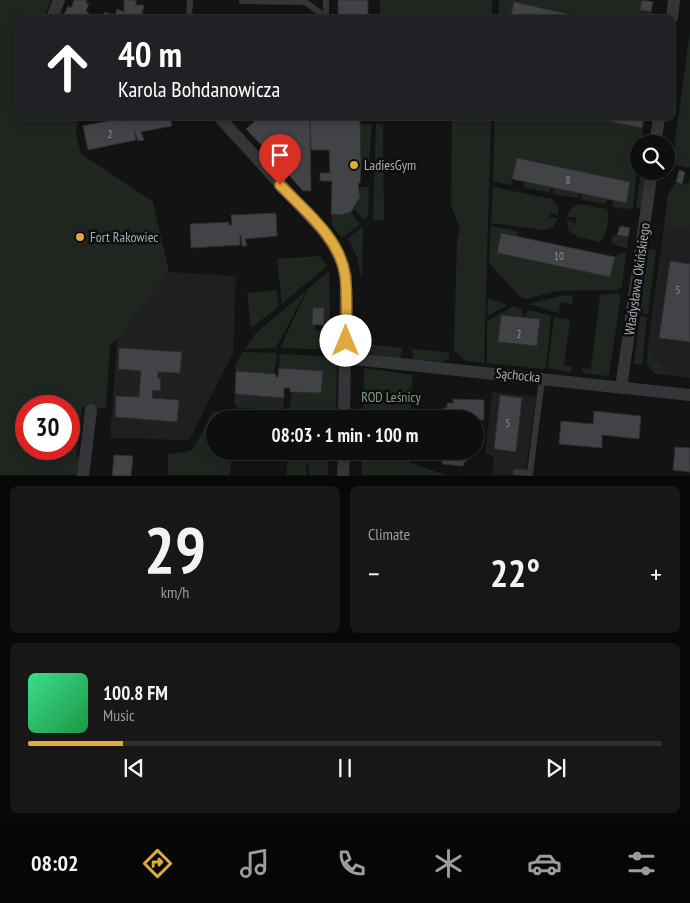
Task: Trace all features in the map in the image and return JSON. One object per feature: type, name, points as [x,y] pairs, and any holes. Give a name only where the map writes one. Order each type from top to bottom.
[{"type":"street","points":[[53,15],[59,0]]},
{"type":"street","points":[[672,15],[674,0]]},
{"type":"street","points":[[222,120],[324,232],[337,249],[346,276],[344,410]]},
{"type":"street","points":[[657,135],[659,120]]},
{"type":"street","name":"Władysława Okińskiego","points":[[621,388],[651,180]]},
{"type":"street","name":"Sąchocka","points":[[345,358],[690,395]]},
{"type":"street","points":[[83,476],[91,410]]},
{"type":"street","points":[[343,476],[344,460]]},
{"type":"lane","points":[[190,0],[190,15]]},
{"type":"lane","points":[[326,0],[326,15]]},
{"type":"lane","points":[[242,1],[305,2],[323,15]]},
{"type":"lane","points":[[516,472],[530,473],[542,378]]},
{"type":"shaded area","points":[[664,225],[690,231],[690,378],[674,376],[650,354],[648,346]]},
{"type":"shaded area","points":[[169,272],[236,276],[233,353],[189,440],[110,438],[117,340]]},
{"type":"shaded area","points":[[492,392],[536,397],[525,475],[492,475],[494,456],[485,454]]},
{"type":"green space","name":"Fort Rakowiec","points":[[0,0],[51,0],[45,15],[15,15],[15,120],[77,120],[76,135],[81,154],[153,202],[169,272],[117,340],[110,345],[106,408],[82,407],[80,423],[80,395],[15,395],[15,460],[80,460],[81,457],[79,475],[0,475]]},
{"type":"green space","points":[[380,0],[492,0],[492,15],[380,15]]},
{"type":"green space","points":[[499,0],[642,0],[640,10],[658,14],[578,15],[514,2],[511,15],[498,15]]},
{"type":"green space","points":[[690,30],[690,167],[675,165],[675,142]]},
{"type":"green space","points":[[452,120],[491,120],[484,363],[466,361],[454,350],[457,241],[460,229],[451,206]]},
{"type":"green space","points":[[495,120],[602,120],[642,128],[645,120],[642,135],[630,135],[630,180],[636,180],[633,208],[612,207],[613,200],[626,202],[630,182],[517,158],[511,185],[493,181]]},
{"type":"green space","points":[[376,123],[383,125],[384,220],[373,221]]},
{"type":"green space","points":[[360,124],[372,124],[369,164],[360,163]]},
{"type":"green space","points":[[690,175],[690,231],[664,225],[668,195],[676,182],[688,185]]},
{"type":"green space","points":[[640,180],[645,180],[641,208],[636,207]]},
{"type":"green space","points":[[525,181],[551,187],[550,192],[524,188]]},
{"type":"green space","points":[[360,187],[369,187],[368,217],[364,220],[354,209],[359,200]]},
{"type":"green space","points":[[493,187],[552,199],[558,208],[558,215],[550,213],[549,217],[558,218],[553,227],[544,230],[491,223]]},
{"type":"green space","points":[[554,187],[579,193],[578,198],[553,194]]},
{"type":"green space","points":[[582,193],[607,199],[606,204],[581,200]]},
{"type":"green space","points":[[580,204],[607,209],[607,226],[600,242],[578,237],[568,230],[567,219],[575,224],[577,217],[567,217],[575,206]]},
{"type":"green space","points":[[350,211],[360,224],[342,238],[333,227],[331,214],[341,215]]},
{"type":"green space","points":[[363,226],[361,277],[357,257],[348,238]]},
{"type":"green space","points":[[491,226],[518,231],[517,236],[501,233],[497,253],[610,277],[615,257],[621,252],[626,253],[622,287],[616,290],[557,291],[527,299],[520,297],[489,263]]},
{"type":"green space","points":[[613,235],[628,237],[627,248],[611,244]]},
{"type":"green space","points":[[648,249],[656,250],[648,314],[640,313]]},
{"type":"green space","points":[[320,256],[327,266],[282,304],[277,259]]},
{"type":"green space","points":[[329,271],[330,325],[324,325],[324,308],[313,309],[313,324],[315,325],[315,330],[330,330],[330,334],[339,335],[339,350],[280,348],[308,289]]},
{"type":"green space","points":[[277,290],[278,307],[251,328],[247,293]]},
{"type":"green space","points":[[306,291],[276,348],[245,349],[256,333]]},
{"type":"green space","points":[[617,293],[621,296],[609,374],[607,376],[583,373],[582,368],[591,369],[600,295]]},
{"type":"green space","points":[[573,295],[572,304],[560,302],[559,313],[529,304],[560,296]]},
{"type":"green space","points":[[488,298],[505,304],[506,306],[487,316]]},
{"type":"green space","points":[[513,306],[521,309],[523,317],[501,315],[498,342],[537,346],[540,319],[525,317],[526,313],[530,310],[551,316],[546,367],[543,369],[487,363],[487,321]]},
{"type":"green space","points":[[640,316],[647,317],[642,365],[634,364]]},
{"type":"green space","points":[[554,317],[570,320],[564,365],[572,367],[570,372],[548,368]]},
{"type":"green space","points":[[366,344],[403,348],[400,358],[366,354]]},
{"type":"green space","points":[[648,346],[650,354],[673,375],[655,374],[647,364]]},
{"type":"green space","points":[[412,349],[446,352],[449,353],[449,358],[443,362],[413,359]]},
{"type":"green space","points":[[243,352],[277,353],[274,374],[236,371],[235,366]]},
{"type":"green space","points":[[280,354],[337,357],[336,410],[289,410],[292,392],[321,393],[323,371],[279,368]]},
{"type":"green space","name":"ROD Leśnicy","points":[[364,368],[421,376],[412,375],[411,410],[363,410]]},
{"type":"green space","points":[[235,394],[284,398],[283,410],[238,408],[234,403]]},
{"type":"green space","points":[[206,424],[206,460],[232,460],[229,475],[168,475],[168,454],[187,452],[193,449]]},
{"type":"green space","points":[[288,460],[329,460],[328,475],[309,475],[309,464],[306,465],[306,475],[287,475]]},
{"type":"green space","points":[[362,460],[410,460],[410,463],[446,475],[362,475]]},
{"type":"building","points":[[74,0],[87,0],[86,3],[89,4],[86,11],[89,13],[88,15],[64,15],[68,6],[71,8]]},
{"type":"building","points":[[124,0],[136,0],[136,5],[144,5],[142,14],[115,15],[117,9],[124,12]]},
{"type":"building","points":[[338,0],[368,0],[368,15],[338,15]]},
{"type":"building","points":[[642,0],[653,2],[651,12],[640,10]]},
{"type":"building","points":[[514,2],[574,15],[511,15]]},
{"type":"building","points":[[112,120],[170,120],[172,126],[141,132],[144,140],[138,141],[134,130],[136,140],[88,150],[83,126]]},
{"type":"building","points":[[256,120],[310,120],[311,191],[303,191],[288,174],[288,158],[274,155],[271,148],[264,148],[246,129]]},
{"type":"building","points":[[310,120],[360,120],[361,167],[360,183],[358,183],[360,197],[351,212],[341,215],[331,214],[332,181],[320,181],[320,173],[330,173],[329,150],[311,150]]},
{"type":"building","points":[[602,120],[644,120],[642,128]]},
{"type":"building","points":[[517,158],[630,182],[626,203],[512,179]]},
{"type":"building","points":[[679,170],[685,172],[682,184],[676,182]]},
{"type":"building","points":[[276,213],[277,236],[245,239],[247,246],[242,246],[240,235],[240,245],[191,248],[190,224],[229,222],[229,225],[232,225],[231,215]]},
{"type":"building","points":[[620,226],[630,228],[628,237],[617,235]]},
{"type":"building","points":[[501,233],[615,257],[610,277],[497,253]]},
{"type":"building","points":[[670,261],[690,264],[690,342],[659,338]]},
{"type":"building","points":[[313,308],[324,308],[324,325],[312,325]]},
{"type":"building","points":[[501,315],[540,319],[537,346],[498,342]]},
{"type":"building","points":[[119,348],[182,352],[180,373],[158,372],[158,378],[161,379],[160,391],[153,390],[152,398],[179,400],[177,422],[115,417],[116,396],[139,397],[141,371],[118,369]]},
{"type":"building","points":[[279,368],[323,371],[321,393],[290,392],[290,388],[284,388],[284,398],[235,394],[236,371],[276,374],[276,377],[278,377]]},
{"type":"building","points":[[500,395],[522,398],[516,452],[494,449]]},
{"type":"building","points":[[453,399],[484,400],[484,410],[443,410],[443,408],[447,408],[447,403],[453,403]]},
{"type":"building","points":[[594,411],[641,416],[639,439],[602,435],[602,448],[559,444],[561,421],[593,424]]},
{"type":"building","points":[[675,447],[690,448],[690,472],[673,470]]},
{"type":"building","points":[[114,455],[133,456],[131,476],[112,476]]},
{"type":"building","points":[[442,460],[466,460],[463,466],[442,464]]},
{"type":"place","name":"LadiesGym","points":[[354,165]]},
{"type":"place","name":"Fort Rakowiec","points":[[80,237]]},
{"type":"route","points":[[280,185],[324,232],[337,249],[346,276],[346,341]]}]
